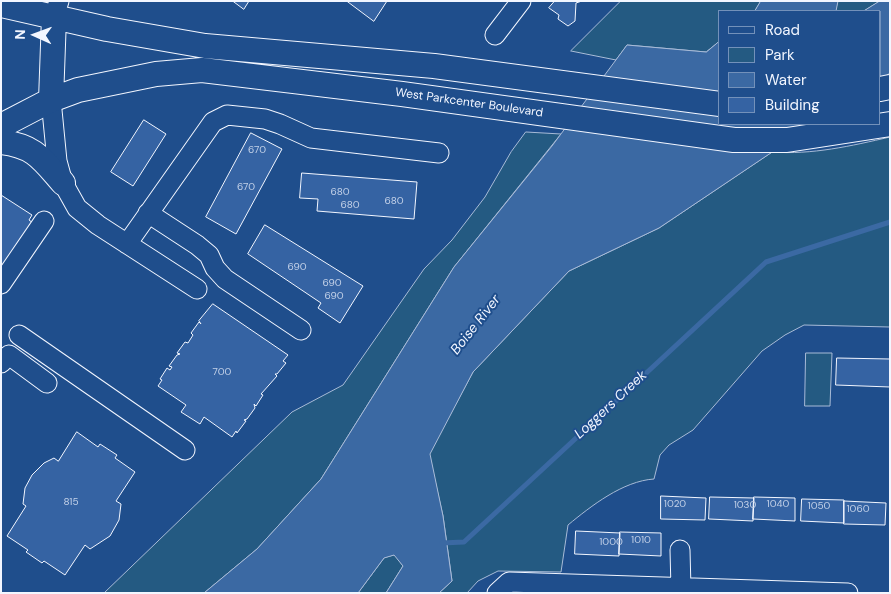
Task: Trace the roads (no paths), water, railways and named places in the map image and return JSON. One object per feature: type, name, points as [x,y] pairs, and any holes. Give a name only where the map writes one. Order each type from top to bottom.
[{"type":"main road","points":[[1,5],[56,9],[107,29],[205,46],[434,66],[718,104]]},
{"type":"main road","points":[[51,100],[56,9]]},
{"type":"main road","name":"West Parkcenter Boulevard","points":[[1,126],[51,100],[106,82],[156,74],[202,70],[512,109],[734,140],[787,140],[890,124]]},
{"type":"main road","points":[[1,142],[26,147],[40,157],[63,183]]},
{"type":"street","points":[[495,35],[520,1]]},
{"type":"street","points":[[51,100],[56,161],[63,183],[77,208],[127,244],[197,290]]},
{"type":"street","points":[[127,244],[213,122],[227,115],[265,119],[311,138],[439,153]]},
{"type":"street","points":[[148,213],[209,255],[215,268],[226,279],[301,330]]},
{"type":"street","points":[[1,284],[44,221]]},
{"type":"street","points":[[19,335],[185,450]]},
{"type":"street","points":[[1,364],[9,355],[47,383]]},
{"type":"street","points":[[680,550],[681,589]]},
{"type":"street","points":[[497,593],[508,582],[848,593]]},
{"type":"water","points":[[761,1],[838,1],[836,10],[756,10]]},
{"type":"water","points":[[880,1],[890,1],[890,73],[881,79],[881,10],[866,10]]},
{"type":"water","name":"Boise River","points":[[718,43],[718,125],[813,125],[659,228],[569,271],[473,372],[430,454],[443,516],[452,581],[439,593],[386,593],[403,566],[394,555],[384,558],[358,593],[204,593],[257,549],[321,479],[454,267],[552,146],[627,45],[706,52]]},
{"type":"waterway","name":"Loggers Creek","points":[[442,543],[464,542],[766,262],[890,222]]}]
